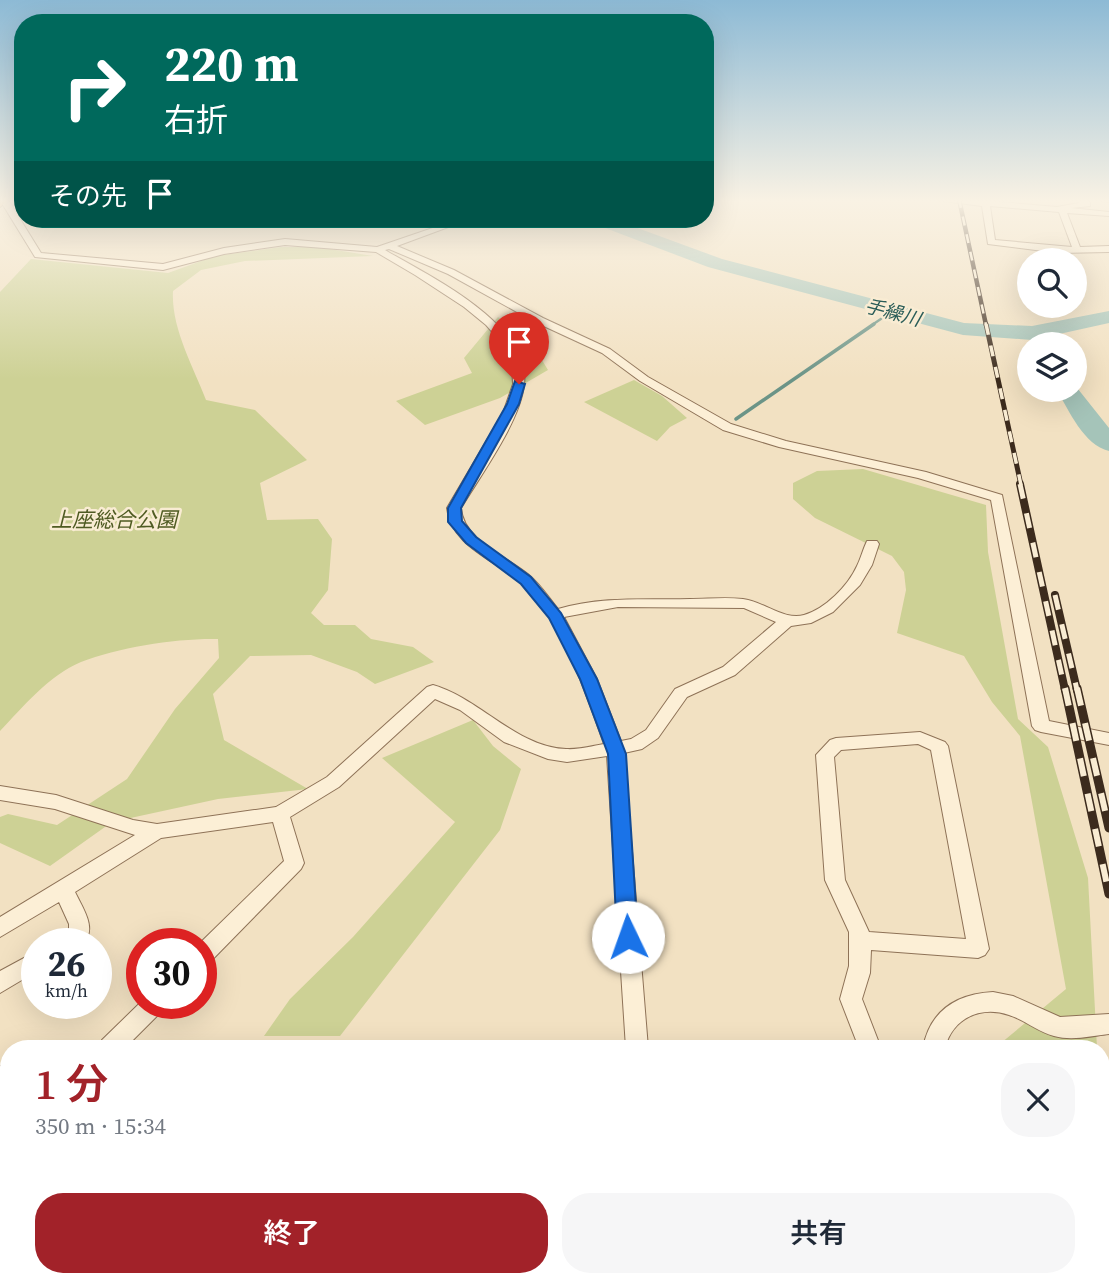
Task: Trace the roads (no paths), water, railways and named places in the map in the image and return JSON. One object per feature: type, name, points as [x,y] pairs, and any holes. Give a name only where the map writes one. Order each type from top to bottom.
[{"type":"street","points":[[81,259],[163,267],[189,259]]},
{"type":"street","points":[[399,259],[474,309],[507,344],[519,366],[519,384],[513,404],[454,508],[455,522],[471,540],[526,580],[554,615],[589,679],[615,750],[636,1040]]},
{"type":"street","points":[[413,259],[451,272],[539,320],[606,351],[653,385],[727,427],[783,444],[921,475],[997,498],[1041,726],[1109,739]]},
{"type":"street","points":[[554,615],[582,605],[646,600],[681,604],[739,603],[755,606],[787,621],[806,620],[828,609],[853,586],[866,565],[872,544]]},
{"type":"street","points":[[0,793],[56,802],[133,827],[156,831],[279,814],[333,782],[433,691],[466,706],[510,737],[554,754],[567,756],[615,750],[636,745],[652,734],[681,693],[729,671],[787,621]]},
{"type":"street","points":[[860,940],[978,949],[939,746],[920,738],[836,744],[825,755],[835,880],[859,932],[860,940],[862,971],[851,999],[867,1040]]},
{"type":"street","points":[[217,940],[294,863],[279,814]]},
{"type":"street","points":[[0,928],[156,831]]},
{"type":"street","points":[[63,889],[79,928]]},
{"type":"street","points":[[0,983],[21,970]]},
{"type":"street","points":[[936,1040],[942,1021],[958,1009],[982,1003],[1007,1004],[1059,1027],[1109,1024]]},
{"type":"street","points":[[118,1040],[139,1019]]},
{"type":"waterway","name":"手繰川","points":[[704,259],[963,329],[1032,333],[1109,317]]},
{"type":"waterway","points":[[872,325],[891,312]]},
{"type":"waterway","points":[[736,419],[874,324]]},
{"type":"waterway","points":[[1076,402],[1088,421],[1109,443]]},
{"type":"railway","points":[[972,259],[986,325]]},
{"type":"railway","points":[[986,324],[1021,485]]},
{"type":"railway","points":[[1020,484],[1065,690]]},
{"type":"railway","points":[[1055,595],[1077,690]]},
{"type":"railway","points":[[1065,688],[1109,894]]},
{"type":"railway","points":[[1077,688],[1109,828]]},
{"type":"park label","name":"上座総合公園","points":[[114,519]]}]
